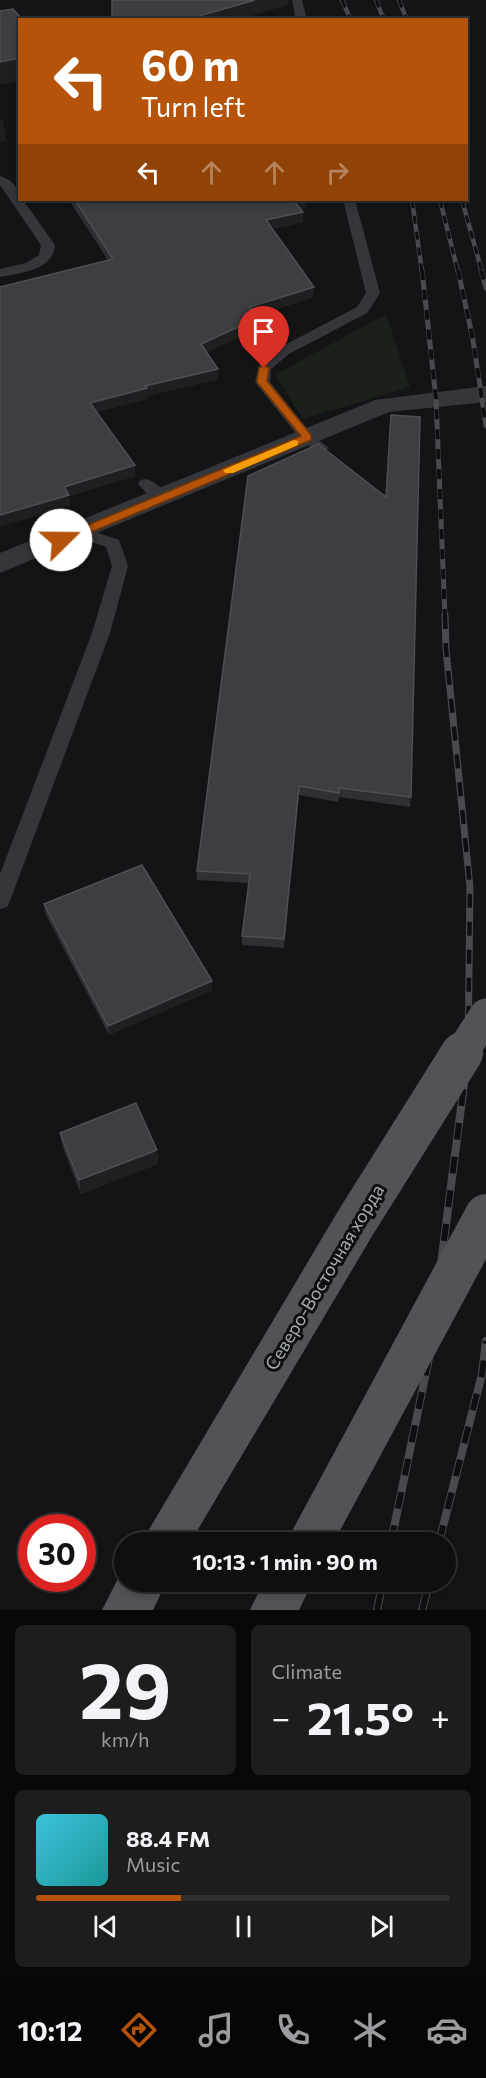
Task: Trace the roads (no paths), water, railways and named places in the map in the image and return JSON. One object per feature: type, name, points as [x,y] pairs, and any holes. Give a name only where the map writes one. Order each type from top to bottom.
[{"type":"main road","name":"Северо-Восточная хорда","points":[[172,1532],[356,1222],[486,1015]]},
{"type":"main road","points":[[315,1532],[486,1215]]},
{"type":"main road","points":[[126,1610],[137,1592]]},
{"type":"main road","points":[[274,1610],[283,1592]]},
{"type":"street","points":[[0,564],[81,532],[154,491],[314,443],[384,405],[486,394]]},
{"type":"lane","points":[[0,180],[5,182],[48,245],[49,250],[47,255],[36,263],[0,273]]},
{"type":"lane","points":[[314,443],[262,382],[264,368],[284,351],[362,310],[373,293],[349,201]]},
{"type":"lane","points":[[0,901],[101,633],[120,566],[113,544],[81,532]]},
{"type":"railway","points":[[342,0],[350,18]]},
{"type":"railway","points":[[376,0],[383,18]]},
{"type":"railway","points":[[399,0],[406,18]]},
{"type":"railway","points":[[412,201],[422,272]]},
{"type":"railway","points":[[440,201],[458,272]]},
{"type":"railway","points":[[462,201],[482,272]]},
{"type":"railway","points":[[422,270],[436,399],[445,616]]},
{"type":"railway","points":[[458,270],[473,340],[486,426]]},
{"type":"railway","points":[[481,270],[486,288]]},
{"type":"railway","points":[[445,615],[446,649],[470,887],[468,1054]]},
{"type":"railway","points":[[393,1532],[429,1358],[468,1053]]},
{"type":"railway","points":[[442,1532],[482,1374],[486,1341]]},
{"type":"railway","points":[[377,1610],[381,1592]]},
{"type":"railway","points":[[422,1610],[427,1592]]}]
